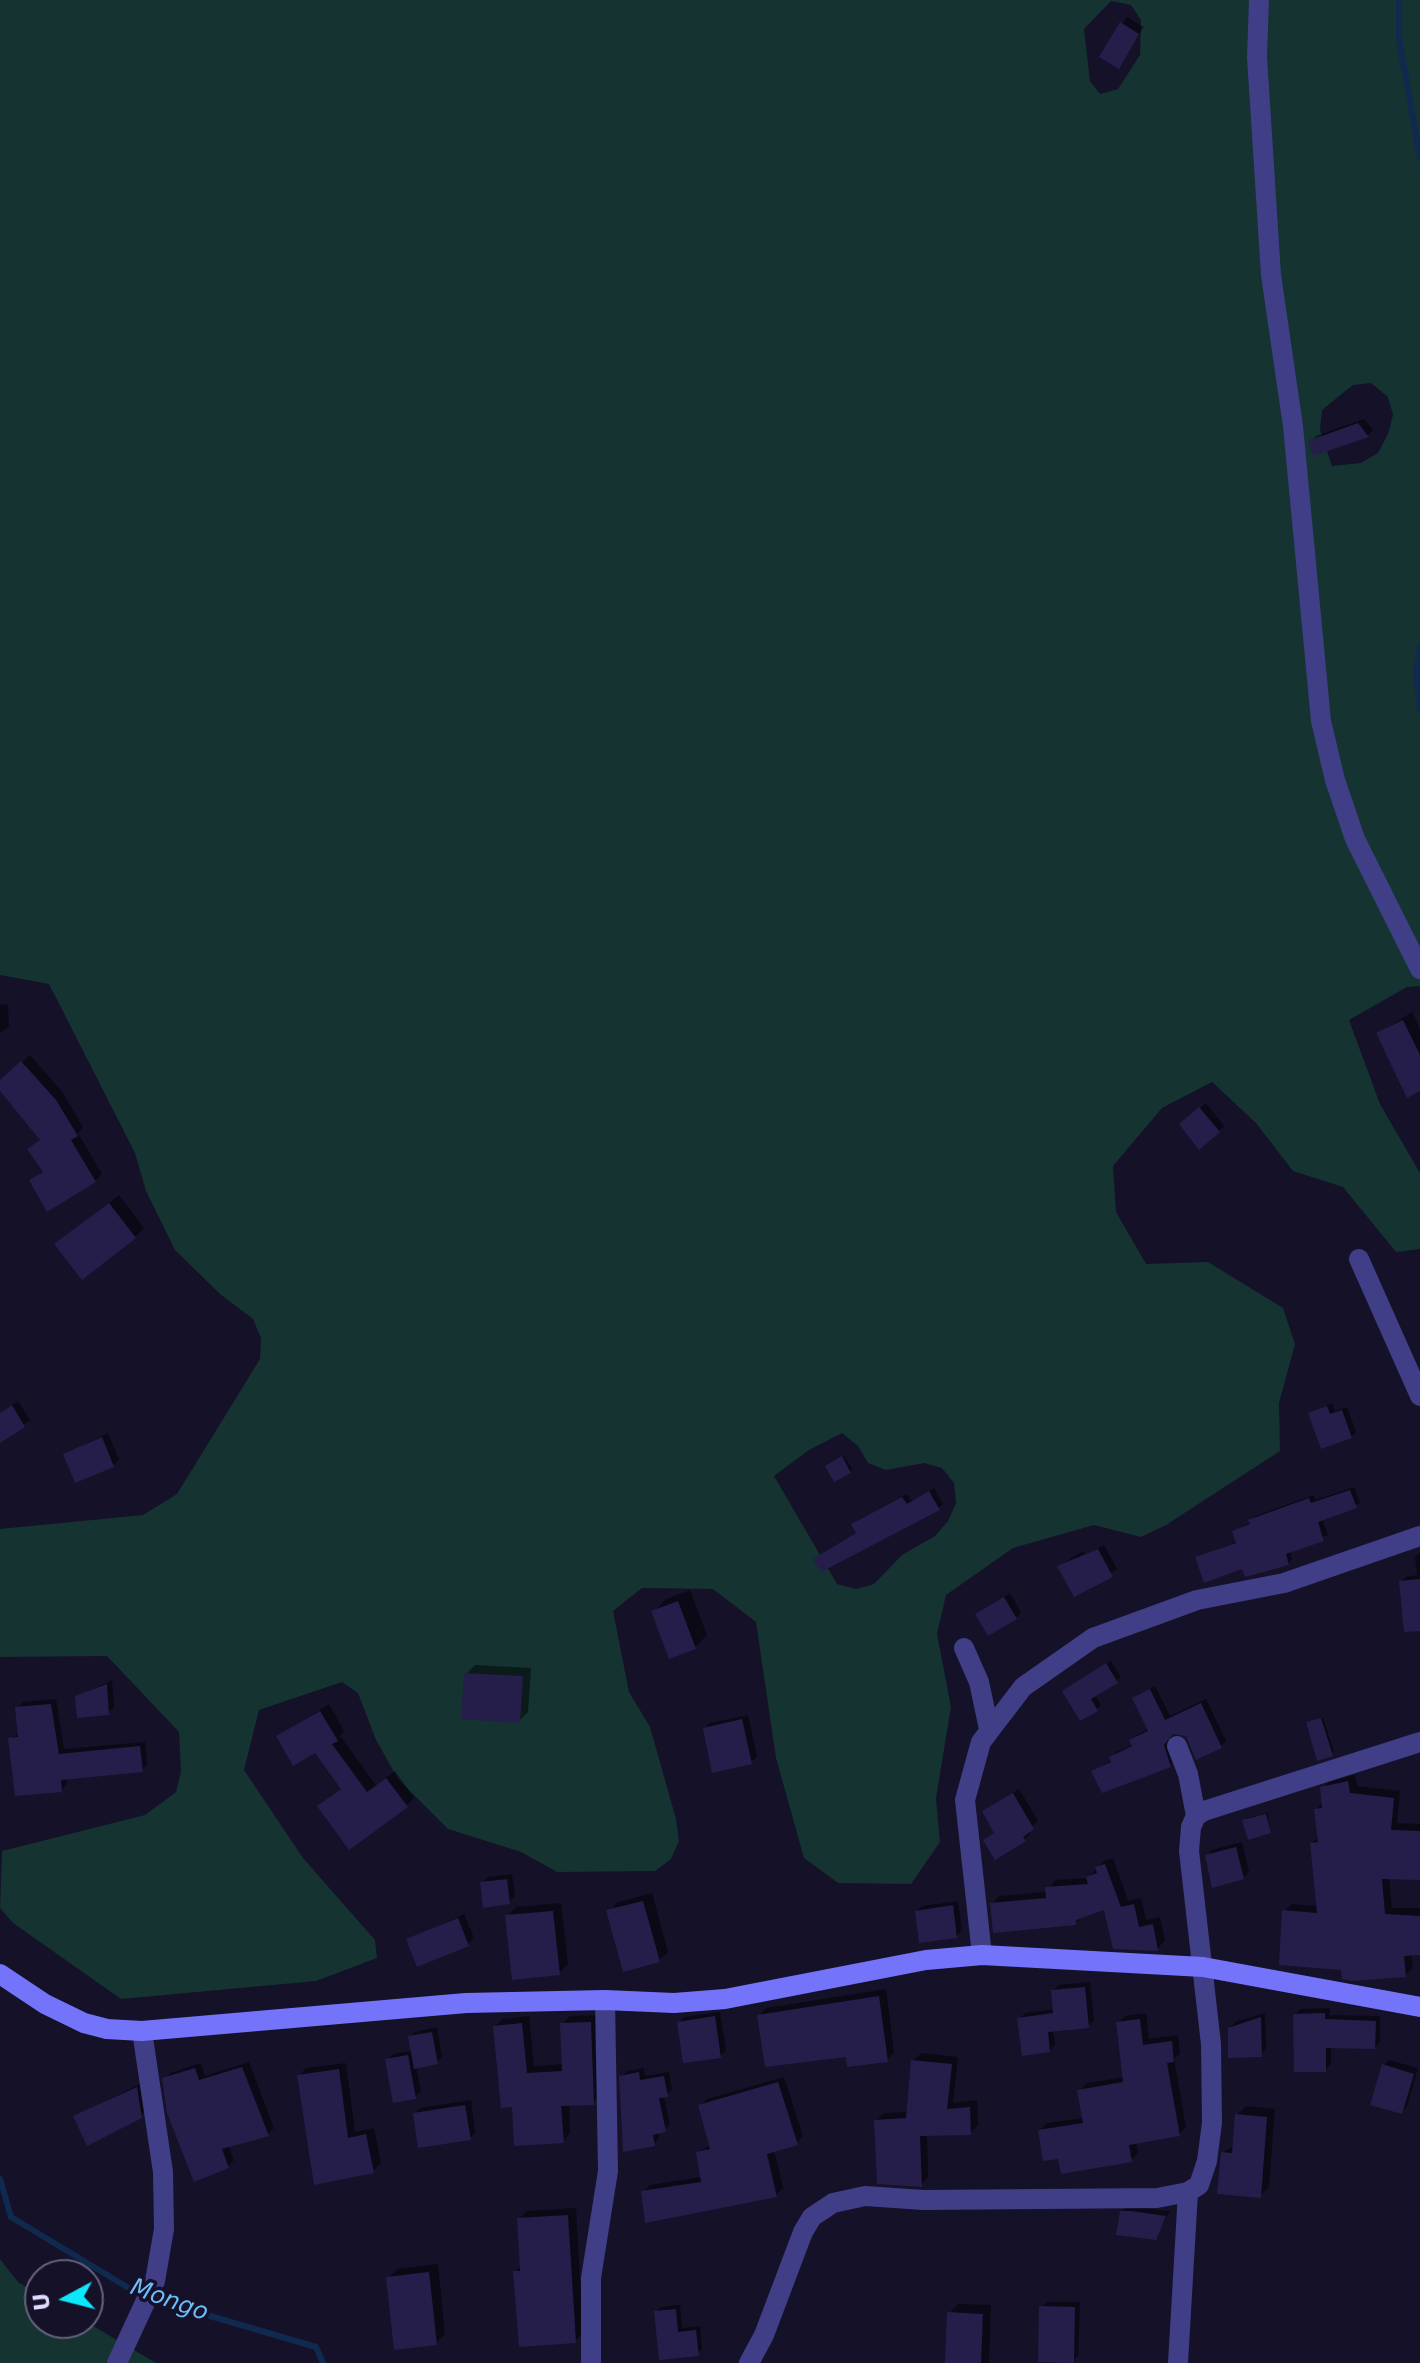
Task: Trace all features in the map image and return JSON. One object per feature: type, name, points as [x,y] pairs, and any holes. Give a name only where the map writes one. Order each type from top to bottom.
[{"type":"street","points":[[1259,0],[1257,57],[1271,275],[1293,426],[1321,721],[1335,780],[1355,839],[1420,969]]},
{"type":"street","points":[[1359,1259],[1420,1396]]},
{"type":"street","points":[[982,1955],[965,1800],[970,1772],[989,1729],[1023,1687],[1093,1638],[1197,1600],[1284,1583],[1420,1536]]},
{"type":"street","points":[[964,1648],[979,1682],[989,1729]]},
{"type":"street","points":[[1194,1806],[1260,1791],[1420,1742]]},
{"type":"street","points":[[749,2363],[812,2217],[823,2207],[859,2197],[924,2200],[1157,2198],[1188,2192],[1199,2185],[1207,2161],[1212,2123],[1211,2044],[1189,1851],[1194,1806],[1177,1746]]},
{"type":"street","points":[[0,1974],[45,2004],[84,2023],[107,2029],[142,2031],[466,2003],[605,2000],[674,2003],[725,1999],[926,1960],[982,1955],[1203,1967],[1420,2007]]},
{"type":"street","points":[[591,2363],[591,2278],[608,2171],[605,2000]]},
{"type":"street","points":[[117,2363],[155,2281],[164,2229],[163,2172],[142,2031]]},
{"type":"street","points":[[1178,2363],[1188,2192]]},
{"type":"green space","points":[[0,0],[1420,0],[1420,986],[1407,987],[1349,1020],[1380,1104],[1420,1173],[1420,1249],[1396,1252],[1343,1187],[1293,1171],[1256,1123],[1212,1082],[1162,1108],[1113,1166],[1116,1212],[1146,1264],[1208,1262],[1283,1308],[1295,1344],[1279,1403],[1280,1451],[1166,1525],[1141,1537],[1094,1525],[1013,1548],[946,1595],[937,1634],[951,1707],[936,1798],[940,1842],[911,1884],[838,1883],[804,1858],[776,1758],[756,1622],[713,1589],[642,1588],[613,1611],[629,1692],[650,1727],[676,1819],[679,1841],[671,1859],[655,1871],[557,1872],[521,1852],[448,1829],[398,1779],[376,1740],[358,1693],[342,1682],[259,1710],[244,1770],[303,1858],[375,1940],[377,1958],[316,1981],[121,1999],[13,1923],[0,1908],[2,1851],[145,1815],[176,1792],[181,1772],[179,1732],[107,1656],[0,1657],[0,1529],[143,1515],[177,1494],[260,1359],[261,1338],[253,1319],[220,1294],[175,1250],[146,1191],[135,1153],[49,984],[0,975]],"holes":[[[1111,1],[1131,5],[1141,20],[1140,55],[1118,89],[1100,94],[1090,81],[1084,29]],[[1371,383],[1388,397],[1393,415],[1378,453],[1361,463],[1332,466],[1320,430],[1322,410],[1353,385]],[[842,1433],[858,1446],[868,1463],[886,1470],[924,1463],[942,1468],[954,1483],[956,1503],[948,1521],[935,1536],[902,1555],[874,1584],[856,1589],[837,1584],[774,1476],[809,1450]]]},
{"type":"green space","points":[[0,2259],[24,2286],[24,2339],[104,2339],[104,2332],[156,2363],[0,2363]]},
{"type":"building","points":[[1120,22],[1139,34],[1119,69],[1099,57]]},
{"type":"building","points":[[1358,423],[1369,437],[1313,456],[1308,441]]},
{"type":"building","points":[[1403,1020],[1420,1055],[1420,1091],[1407,1098],[1376,1033]]},
{"type":"building","points":[[21,1061],[56,1100],[78,1136],[71,1140],[96,1182],[47,1212],[29,1180],[43,1172],[27,1149],[40,1140],[0,1091],[0,1080]]},
{"type":"building","points":[[1199,1107],[1220,1132],[1199,1150],[1179,1124]]},
{"type":"building","points":[[109,1203],[136,1238],[82,1280],[54,1244]]},
{"type":"building","points":[[12,1405],[25,1427],[0,1443],[0,1413]]},
{"type":"building","points":[[1327,1406],[1330,1414],[1342,1410],[1352,1438],[1321,1449],[1308,1413]]},
{"type":"building","points":[[102,1437],[114,1467],[75,1483],[63,1454]]},
{"type":"building","points":[[842,1456],[851,1473],[834,1482],[825,1466]]},
{"type":"building","points":[[1350,1490],[1357,1508],[1318,1522],[1324,1541],[1286,1554],[1289,1565],[1245,1577],[1242,1569],[1204,1583],[1195,1557],[1236,1543],[1232,1531],[1250,1524],[1248,1520],[1309,1498],[1311,1503]]},
{"type":"building","points":[[929,1491],[940,1510],[821,1572],[813,1559],[856,1533],[851,1524],[902,1497],[907,1504]]},
{"type":"building","points":[[1098,1549],[1113,1577],[1074,1597],[1057,1566]]},
{"type":"building","points":[[1420,1579],[1420,1631],[1404,1632],[1399,1581]]},
{"type":"building","points":[[1004,1597],[1017,1619],[988,1636],[975,1614]]},
{"type":"building","points":[[678,1601],[696,1649],[669,1659],[651,1611]]},
{"type":"building","points":[[1106,1663],[1118,1683],[1091,1699],[1098,1711],[1080,1721],[1062,1691]]},
{"type":"building","points":[[464,1673],[523,1676],[520,1723],[461,1719]]},
{"type":"building","points":[[107,1684],[109,1715],[77,1718],[75,1696]]},
{"type":"building","points":[[1150,1689],[1165,1720],[1201,1703],[1222,1748],[1196,1760],[1186,1736],[1173,1734],[1164,1745],[1171,1767],[1102,1793],[1091,1771],[1111,1762],[1109,1757],[1132,1746],[1129,1740],[1148,1731],[1132,1698]]},
{"type":"building","points":[[51,1704],[59,1754],[140,1746],[143,1772],[61,1780],[62,1792],[15,1796],[8,1738],[18,1737],[15,1707]]},
{"type":"building","points":[[320,1711],[338,1741],[332,1744],[367,1792],[386,1778],[408,1807],[349,1850],[317,1806],[341,1789],[315,1753],[293,1766],[276,1736]]},
{"type":"building","points":[[1321,1718],[1333,1756],[1317,1761],[1306,1722]]},
{"type":"building","points":[[742,1719],[752,1764],[712,1773],[703,1728]]},
{"type":"building","points":[[1348,1781],[1350,1793],[1394,1798],[1391,1830],[1420,1831],[1420,1880],[1382,1879],[1385,1914],[1420,1916],[1420,1955],[1404,1956],[1406,1977],[1352,1981],[1342,1979],[1341,1970],[1279,1965],[1282,1910],[1317,1913],[1310,1843],[1318,1842],[1314,1809],[1322,1808],[1320,1787]]},
{"type":"building","points":[[1013,1793],[1034,1829],[1023,1837],[1026,1841],[995,1860],[983,1840],[994,1833],[982,1811]]},
{"type":"building","points":[[1266,1814],[1271,1833],[1248,1840],[1242,1820]]},
{"type":"building","points":[[1236,1847],[1244,1879],[1212,1888],[1205,1855]]},
{"type":"building","points":[[1105,1864],[1121,1907],[1134,1904],[1139,1927],[1153,1924],[1158,1951],[1113,1949],[1104,1910],[1076,1920],[1076,1925],[993,1933],[990,1903],[1046,1898],[1045,1887],[1088,1884],[1086,1877],[1097,1873],[1095,1867]]},
{"type":"building","points":[[507,1879],[510,1904],[483,1908],[480,1882]]},
{"type":"building","points":[[643,1901],[660,1962],[623,1972],[606,1910]]},
{"type":"building","points":[[953,1905],[957,1938],[919,1943],[915,1911]]},
{"type":"building","points":[[553,1911],[560,1975],[512,1980],[505,1915]]},
{"type":"building","points":[[458,1918],[469,1946],[417,1967],[406,1939]]},
{"type":"building","points":[[1085,1987],[1089,2028],[1048,2032],[1050,2052],[1022,2056],[1017,2018],[1053,2013],[1051,1990]]},
{"type":"building","points":[[879,1996],[888,2062],[847,2067],[846,2057],[765,2067],[757,2015]]},
{"type":"building","points":[[1325,2013],[1325,2019],[1376,2021],[1375,2049],[1326,2048],[1326,2072],[1294,2072],[1293,2014]]},
{"type":"building","points":[[715,2016],[721,2058],[683,2063],[677,2022]]},
{"type":"building","points":[[1261,2017],[1262,2057],[1228,2058],[1228,2028]]},
{"type":"building","points":[[1140,2019],[1143,2045],[1172,2041],[1174,2062],[1167,2063],[1180,2136],[1129,2145],[1132,2162],[1061,2174],[1058,2159],[1043,2161],[1038,2130],[1083,2123],[1077,2090],[1123,2082],[1116,2022]]},
{"type":"building","points":[[591,2022],[594,2105],[561,2106],[564,2143],[514,2146],[512,2107],[501,2108],[493,2026],[522,2023],[527,2073],[562,2071],[560,2023]]},
{"type":"building","points":[[432,2032],[438,2064],[414,2069],[408,2036]]},
{"type":"building","points":[[408,2055],[416,2099],[393,2103],[385,2059]]},
{"type":"building","points":[[911,2060],[952,2064],[947,2109],[970,2107],[971,2135],[920,2136],[922,2187],[877,2184],[874,2120],[906,2118]]},
{"type":"building","points":[[1382,2064],[1414,2074],[1402,2114],[1370,2105]]},
{"type":"building","points":[[242,2067],[269,2136],[222,2149],[229,2168],[194,2182],[167,2113],[162,2078],[195,2068],[199,2080]]},
{"type":"building","points":[[339,2069],[348,2138],[366,2134],[374,2173],[314,2185],[297,2075]]},
{"type":"building","points":[[639,2072],[640,2080],[664,2076],[668,2097],[659,2098],[666,2132],[653,2135],[655,2146],[623,2152],[619,2076]]},
{"type":"building","points":[[778,2082],[798,2145],[767,2154],[777,2197],[645,2223],[641,2191],[701,2182],[696,2152],[710,2149],[698,2105]]},
{"type":"building","points":[[137,2087],[142,2118],[87,2146],[73,2116]]},
{"type":"building","points":[[465,2105],[471,2140],[418,2148],[413,2113]]},
{"type":"building","points":[[1235,2114],[1267,2117],[1261,2198],[1217,2194],[1221,2152],[1232,2153]]},
{"type":"building","points":[[1120,2211],[1166,2216],[1156,2240],[1116,2235]]},
{"type":"building","points":[[568,2215],[576,2343],[519,2347],[513,2271],[520,2271],[517,2218]]},
{"type":"building","points":[[429,2272],[437,2345],[394,2350],[386,2277]]},
{"type":"building","points":[[1039,2306],[1075,2307],[1074,2363],[1038,2362]]},
{"type":"building","points":[[676,2309],[678,2332],[696,2330],[699,2356],[659,2360],[654,2311]]},
{"type":"building","points":[[947,2312],[983,2314],[981,2363],[945,2363]]},
{"type":"waterway","points":[[1399,0],[1399,39],[1420,158]]},
{"type":"waterway","points":[[1420,646],[1416,671],[1420,710]]},
{"type":"waterway","name":"Mongo","points":[[0,2179],[11,2217],[142,2296],[316,2347],[323,2363]]}]
